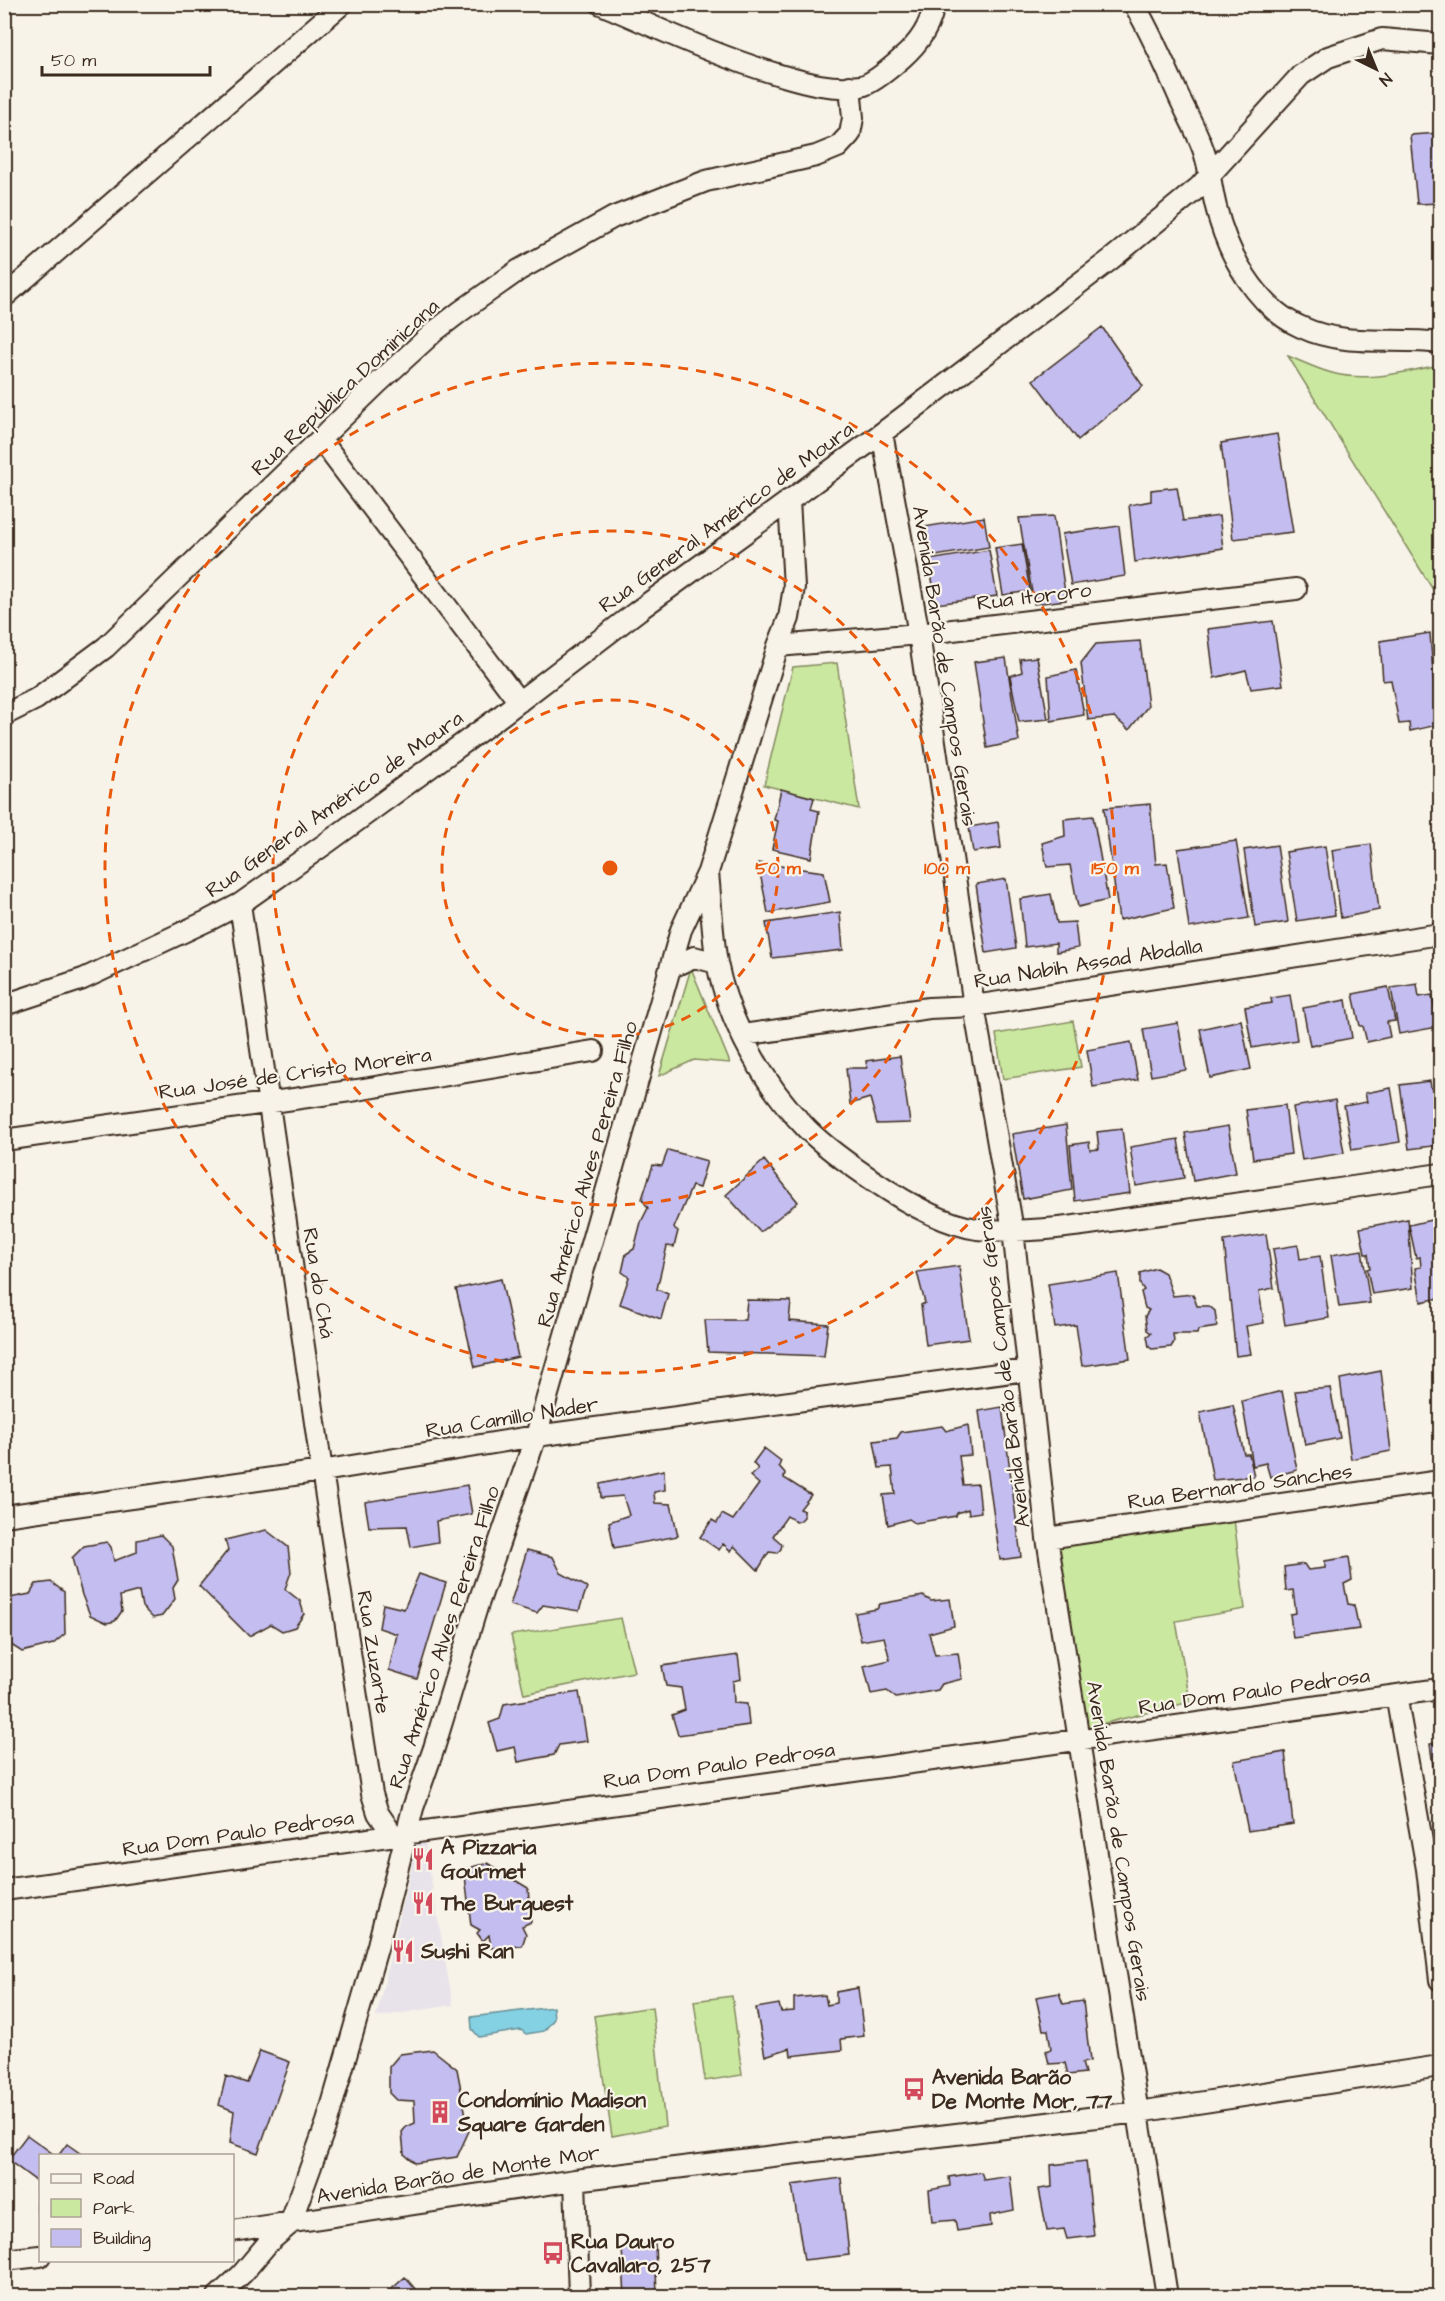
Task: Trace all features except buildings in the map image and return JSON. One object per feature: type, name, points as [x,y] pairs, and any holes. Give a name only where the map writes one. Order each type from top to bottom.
[{"type":"street","points":[[4,297],[342,4]]},
{"type":"street","points":[[601,4],[710,52],[823,87],[863,86],[893,66],[912,50],[932,16],[934,4]]},
{"type":"street","points":[[1134,4],[1147,27],[1203,149],[1216,210],[1233,254],[1254,288],[1278,312],[1301,327],[1354,341],[1440,343]]},
{"type":"street","name":"Rua General Américo de Moura","points":[[4,1005],[83,979],[240,904],[519,702],[639,610],[882,433],[1110,260],[1164,217],[1209,176],[1301,75],[1328,57],[1382,39],[1440,44]]},
{"type":"street","name":"Rua República Dominicana","points":[[4,715],[36,699],[106,648],[435,331],[519,270],[614,217],[706,181],[816,156],[838,147],[850,134],[852,126],[850,86]]},
{"type":"street","name":"Avenida Barão de Campos Gerais","points":[[882,433],[919,634],[974,1006],[1013,1230],[1047,1538],[1167,2296]]},
{"type":"street","points":[[321,440],[519,702]]},
{"type":"street","name":"Rua Américo Alves Pereira Filho","points":[[218,2296],[242,2274],[268,2243],[290,2224],[327,2122],[378,1946],[399,1834],[536,1436],[681,930],[708,872],[778,646],[789,618],[794,587],[789,500]]},
{"type":"street","name":"Rua Itororo","points":[[778,646],[919,634],[1296,590]]},
{"type":"street","points":[[708,872],[717,963],[733,1016],[781,1098],[807,1129],[839,1158],[896,1196],[941,1217],[975,1228],[1013,1230],[1050,1228],[1224,1206],[1440,1174]]},
{"type":"street","name":"Rua do Chá","points":[[240,904],[322,1471]]},
{"type":"street","name":"Rua Nabih Assad Abdalla","points":[[743,1035],[929,1008],[974,1006],[1440,934]]},
{"type":"street","points":[[672,967],[694,957],[717,963]]},
{"type":"street","name":"Rua José de Cristo Moreira","points":[[4,1140],[270,1103],[593,1051]]},
{"type":"street","name":"Rua Camillo Nader","points":[[4,1515],[322,1471],[536,1436],[1027,1371]]},
{"type":"street","name":"Rua Zuzarte","points":[[322,1471],[372,1794],[378,1813],[399,1834]]},
{"type":"street","name":"Rua Bernardo Sanches","points":[[1047,1538],[1440,1481]]},
{"type":"street","name":"Rua Dom Paulo Pedrosa","points":[[4,1890],[1440,1689]]},
{"type":"street","points":[[1396,1695],[1427,1869],[1440,1980]]},
{"type":"street","name":"Avenida Barão de Monte Mor","points":[[234,2231],[575,2180],[1138,2112],[1440,2066]]},
{"type":"street","points":[[575,2180],[579,2296]]},
{"type":"street","points":[[4,2260],[39,2256]]},
{"type":"shaded area","points":[[424,1839],[453,2005],[376,2017],[418,1840]]},
{"type":"green space","points":[[1288,356],[1326,371],[1359,377],[1386,375],[1440,365],[1440,601]]},
{"type":"green space","points":[[837,663],[859,809],[764,785],[793,667]]},
{"type":"green space","points":[[691,968],[730,1063],[694,1060],[659,1076]]},
{"type":"green space","points":[[1073,1021],[1081,1067],[1003,1079],[996,1034]]},
{"type":"green space","points":[[1233,1511],[1245,1609],[1176,1621],[1190,1702],[1077,1730],[1047,1538]]},
{"type":"green space","points":[[621,1618],[634,1672],[524,1694],[511,1635]]},
{"type":"green space","points":[[732,1996],[742,2075],[705,2081],[694,2001]]},
{"type":"green space","points":[[652,2007],[665,2126],[612,2136],[594,2016]]},
{"type":"water","points":[[553,2007],[554,2019],[544,2031],[526,2034],[521,2030],[479,2037],[472,2029],[471,2017]]},
{"type":"place","name":"A Pizzaria Gourmet","points":[[423,1859]]},
{"type":"place","name":"The Burguest","points":[[423,1903]]},
{"type":"place","name":"Sushi Ran","points":[[403,1951]]},
{"type":"place","name":"Avenida Barão De Monte Mor, 77","points":[[914,2089]]},
{"type":"place","name":"Condomínio Madison Square Garden","points":[[440,2112]]},
{"type":"place","name":"Rua Dauro Cavallaro, 257","points":[[553,2253]]}]
